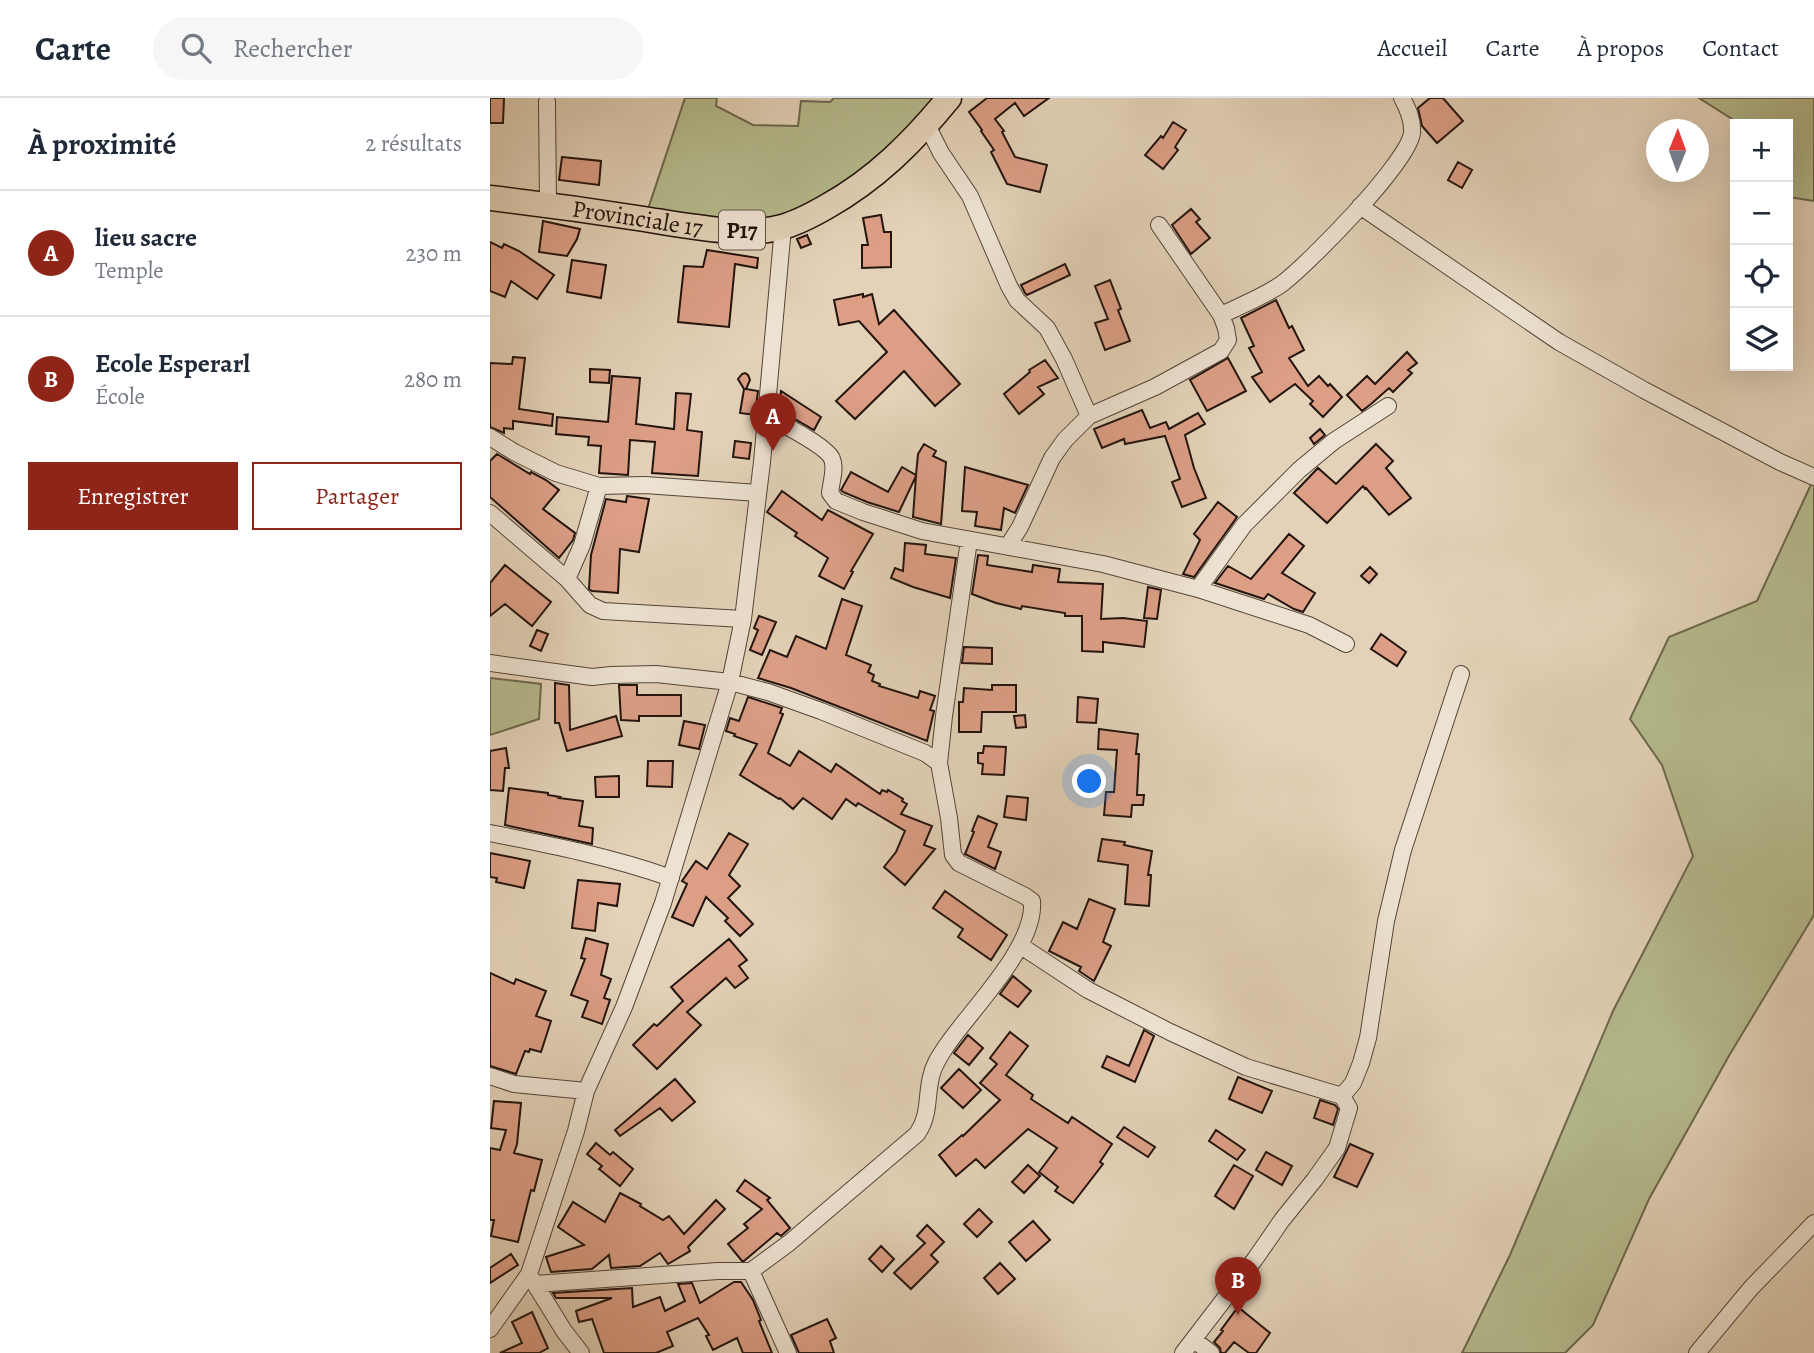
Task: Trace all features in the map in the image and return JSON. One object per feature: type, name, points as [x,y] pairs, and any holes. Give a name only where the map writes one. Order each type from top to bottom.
[{"type":"main road","name":"Provinciale 17","points":[[490,198],[548,204],[696,227],[760,230],[783,227],[813,215],[876,175],[927,125],[949,98]]},
{"type":"street","points":[[1221,315],[1282,285],[1321,249],[1399,161],[1412,135],[1410,113],[1402,98]]},
{"type":"street","points":[[547,102],[548,204]]},
{"type":"street","points":[[927,125],[941,153],[970,196],[1009,286],[1017,300],[1046,328],[1064,359],[1089,416]]},
{"type":"street","points":[[1360,206],[1559,342],[1768,456],[1814,477]]},
{"type":"street","points":[[1009,546],[1052,458],[1065,440],[1089,416],[1155,387],[1221,351],[1228,340],[1221,315],[1159,225]]},
{"type":"street","points":[[490,1329],[532,1279],[586,1091],[624,1007],[671,878],[730,682],[743,619],[758,493],[783,227]]},
{"type":"street","points":[[1198,589],[1244,525],[1299,470],[1335,441],[1388,406]]},
{"type":"street","points":[[766,415],[823,449],[832,458],[830,493],[836,501],[863,512],[922,531],[1102,564],[1198,589],[1309,625],[1346,644]]},
{"type":"street","points":[[490,437],[513,452],[556,473],[599,486],[645,485],[758,493]]},
{"type":"street","points":[[567,579],[582,545],[599,486]]},
{"type":"street","points":[[490,513],[567,579],[590,605],[603,611],[743,619]]},
{"type":"street","points":[[532,1279],[751,1271],[789,1243],[923,1126],[934,1064],[1021,946],[1032,910],[1032,901],[1025,896],[959,863],[953,855],[939,763],[969,540]]},
{"type":"street","points":[[490,663],[592,677],[656,674],[730,682],[821,711],[925,753],[939,763]]},
{"type":"street","points":[[1342,1096],[1353,1083],[1364,1050],[1386,920],[1403,850],[1461,674]]},
{"type":"street","points":[[490,832],[640,867],[671,878]]},
{"type":"street","points":[[1021,946],[1088,990],[1170,1032],[1247,1067],[1342,1096],[1349,1108],[1338,1148],[1183,1353]]},
{"type":"street","points":[[490,1076],[514,1084],[586,1091]]},
{"type":"street","points":[[1696,1353],[1751,1289],[1814,1223]]},
{"type":"street","points":[[751,1271],[789,1353]]},
{"type":"street","points":[[532,1279],[581,1353]]},
{"type":"street","points":[[1194,1340],[1211,1353]]},
{"type":"green space","points":[[685,98],[717,98],[716,106],[753,125],[798,126],[801,101],[830,102],[834,98],[934,98],[907,130],[869,166],[808,205],[780,217],[733,219],[648,209]]},
{"type":"green space","points":[[1699,98],[1814,98],[1814,201],[1793,198],[1793,119],[1732,119]]},
{"type":"green space","points":[[1814,478],[1814,915],[1730,1054],[1649,1199],[1593,1325],[1565,1353],[1462,1353],[1510,1255],[1613,1011],[1693,856],[1662,765],[1630,719],[1669,637],[1757,601]]},
{"type":"green space","points":[[490,678],[541,684],[539,719],[490,735]]},
{"type":"building","points":[[490,98],[504,98],[503,123],[490,123]]},
{"type":"building","points":[[987,98],[1049,98],[1024,116],[1015,103],[995,119],[1004,131],[1002,132],[1015,157],[1047,165],[1040,192],[1007,184],[991,152],[994,150],[969,112]]},
{"type":"building","points":[[1430,98],[1443,98],[1463,121],[1437,143],[1422,126],[1418,108]]},
{"type":"building","points":[[1173,122],[1186,130],[1175,147],[1178,150],[1163,169],[1145,155],[1161,136],[1163,138]]},
{"type":"building","points":[[562,157],[601,161],[599,185],[559,180]]},
{"type":"building","points":[[1458,162],[1472,170],[1462,188],[1448,180]]},
{"type":"building","points":[[1191,209],[1200,219],[1196,222],[1210,238],[1191,254],[1172,225]]},
{"type":"building","points":[[881,215],[884,232],[891,232],[891,267],[862,268],[862,245],[868,245],[863,218]]},
{"type":"building","points":[[543,221],[580,229],[567,256],[539,252]]},
{"type":"building","points":[[807,235],[811,244],[801,248],[797,239]]},
{"type":"building","points":[[490,242],[502,248],[504,244],[519,251],[554,275],[537,299],[511,281],[505,297],[490,291]]},
{"type":"building","points":[[707,250],[758,258],[757,268],[735,264],[729,327],[678,322],[684,266],[703,267]]},
{"type":"building","points":[[572,260],[606,265],[601,298],[567,292]]},
{"type":"building","points":[[1065,264],[1070,275],[1027,295],[1025,293],[1021,285]]},
{"type":"building","points":[[1110,280],[1130,341],[1105,350],[1095,323],[1108,319],[1095,286]]},
{"type":"building","points":[[863,294],[863,297],[872,294],[879,324],[894,310],[960,384],[935,406],[904,371],[855,419],[836,401],[887,352],[859,321],[839,325],[834,300]]},
{"type":"building","points":[[1276,300],[1289,328],[1292,326],[1304,350],[1289,358],[1308,386],[1319,376],[1342,397],[1323,417],[1310,404],[1313,401],[1295,384],[1270,402],[1252,377],[1262,372],[1249,348],[1254,346],[1241,318]]},
{"type":"building","points":[[1407,352],[1417,363],[1408,370],[1412,373],[1393,392],[1389,388],[1362,411],[1347,395],[1367,376],[1375,384]]},
{"type":"building","points":[[513,357],[525,358],[519,409],[553,414],[552,426],[513,421],[513,429],[504,428],[504,433],[490,427],[490,363],[512,364]]},
{"type":"building","points":[[1228,358],[1246,391],[1207,411],[1190,380]]},
{"type":"building","points":[[1045,360],[1058,378],[1038,387],[1044,394],[1019,414],[1004,394],[1030,372],[1029,370]]},
{"type":"building","points":[[590,369],[610,370],[609,383],[590,382]]},
{"type":"building","points":[[745,373],[750,380],[746,389],[758,391],[755,415],[740,413],[744,389],[738,379]]},
{"type":"building","points":[[612,376],[640,378],[636,424],[674,429],[676,393],[691,394],[687,430],[702,432],[698,476],[652,473],[655,442],[630,440],[628,475],[599,473],[601,446],[588,445],[589,437],[556,434],[557,417],[608,422]]},
{"type":"building","points":[[781,391],[821,417],[814,430],[779,410]]},
{"type":"building","points":[[1142,410],[1150,428],[1166,422],[1169,429],[1198,413],[1205,424],[1185,435],[1206,498],[1182,507],[1172,482],[1180,479],[1165,436],[1125,444],[1124,439],[1102,448],[1094,429]]},
{"type":"building","points":[[1320,429],[1325,435],[1314,444],[1310,438]]},
{"type":"building","points":[[735,441],[751,443],[749,459],[733,457]]},
{"type":"building","points":[[924,444],[936,451],[933,456],[946,462],[941,524],[913,517],[916,476],[899,512],[841,490],[851,472],[888,492],[902,467],[916,475],[918,454]]},
{"type":"building","points":[[1376,444],[1393,461],[1386,468],[1411,498],[1389,515],[1363,486],[1327,523],[1294,493],[1318,468],[1336,484]]},
{"type":"building","points":[[497,454],[530,474],[531,472],[546,480],[559,490],[543,509],[575,533],[559,558],[490,497],[490,461]]},
{"type":"building","points":[[965,467],[1028,485],[1015,513],[1004,508],[1001,530],[975,526],[977,512],[962,511]]},
{"type":"building","points":[[782,491],[822,520],[828,510],[873,534],[851,571],[853,572],[844,589],[819,576],[828,558],[795,536],[797,533],[767,512]]},
{"type":"building","points":[[627,496],[649,499],[639,552],[620,549],[618,593],[592,591],[589,589],[591,555],[606,499],[626,502]]},
{"type":"building","points":[[1218,502],[1237,517],[1194,577],[1183,574],[1200,540],[1194,534]]},
{"type":"building","points":[[1289,534],[1304,546],[1282,573],[1315,593],[1303,612],[1268,594],[1264,599],[1215,583],[1228,566],[1251,579]]},
{"type":"building","points":[[905,543],[926,545],[925,554],[956,558],[950,598],[891,578],[895,568],[903,571]]},
{"type":"building","points":[[978,555],[988,556],[987,565],[1032,572],[1033,565],[1060,569],[1058,582],[1103,584],[1101,619],[1147,621],[1144,647],[1103,642],[1103,652],[1082,651],[1082,616],[1065,616],[1065,613],[1022,606],[1021,609],[972,594]]},
{"type":"building","points":[[505,565],[551,602],[532,626],[505,604],[490,616],[490,583]]},
{"type":"building","points":[[1370,567],[1377,574],[1369,583],[1361,576]]},
{"type":"building","points":[[1148,587],[1161,590],[1157,619],[1144,618]]},
{"type":"building","points":[[842,599],[862,606],[846,655],[871,665],[868,672],[874,675],[872,681],[880,684],[879,686],[918,698],[920,691],[935,696],[930,710],[934,711],[927,741],[791,688],[758,678],[770,650],[787,657],[796,636],[826,649]]},
{"type":"building","points":[[759,616],[776,622],[762,655],[750,650],[758,630],[754,628]]},
{"type":"building","points":[[537,630],[548,634],[541,651],[530,646]]},
{"type":"building","points":[[1381,634],[1406,652],[1397,666],[1371,649]]},
{"type":"building","points":[[964,647],[992,648],[992,664],[962,663]]},
{"type":"building","points":[[555,683],[569,685],[570,730],[616,716],[622,736],[567,751],[559,723],[555,723]]},
{"type":"building","points":[[619,685],[637,685],[637,695],[681,695],[681,716],[639,716],[639,721],[621,720]]},
{"type":"building","points":[[992,685],[1016,685],[1016,712],[982,712],[981,732],[959,732],[959,702],[963,702],[964,688],[992,690]]},
{"type":"building","points":[[748,697],[782,708],[780,713],[783,714],[768,753],[790,766],[799,751],[831,772],[836,764],[880,794],[882,790],[888,790],[903,799],[907,804],[901,814],[932,826],[924,845],[935,849],[905,885],[884,867],[896,852],[905,831],[858,803],[856,806],[846,799],[832,819],[803,798],[793,809],[780,798],[740,775],[757,744],[726,731],[730,718],[739,721]]},
{"type":"building","points":[[1078,697],[1098,699],[1096,723],[1077,722]]},
{"type":"building","points":[[1025,715],[1026,727],[1016,728],[1014,716]]},
{"type":"building","points":[[684,721],[705,725],[699,749],[679,745]]},
{"type":"building","points":[[1099,729],[1138,734],[1137,795],[1144,795],[1143,805],[1132,805],[1131,817],[1104,815],[1106,792],[1114,792],[1117,750],[1098,749]]},
{"type":"building","points":[[984,746],[1006,747],[1004,775],[982,774],[983,764],[978,763],[978,753],[983,753]]},
{"type":"building","points":[[506,748],[509,768],[505,768],[503,791],[490,790],[490,751]]},
{"type":"building","points":[[648,761],[673,761],[672,787],[647,786]]},
{"type":"building","points":[[619,776],[619,797],[596,797],[595,777]]},
{"type":"building","points":[[509,788],[583,801],[579,826],[593,828],[592,844],[505,825]]},
{"type":"building","points":[[1007,796],[1028,798],[1026,820],[1004,817]]},
{"type":"building","points":[[978,816],[997,824],[988,847],[1001,852],[995,869],[965,854]]},
{"type":"building","points":[[729,833],[748,844],[729,875],[740,886],[728,898],[753,924],[740,936],[725,921],[728,918],[706,897],[693,926],[672,917],[687,884],[682,881],[696,861],[707,869]]},
{"type":"building","points":[[1102,839],[1125,842],[1124,845],[1152,851],[1148,875],[1151,875],[1149,906],[1125,904],[1128,865],[1098,861]]},
{"type":"building","points":[[490,853],[530,861],[524,888],[496,882],[497,878],[490,877]]},
{"type":"building","points":[[578,880],[620,884],[617,906],[598,903],[595,931],[572,928]]},
{"type":"building","points":[[945,891],[1007,935],[991,960],[958,937],[963,929],[933,908]]},
{"type":"building","points":[[1089,899],[1115,909],[1103,942],[1111,946],[1094,981],[1079,971],[1081,967],[1049,951],[1063,922],[1077,929]]},
{"type":"building","points":[[586,938],[608,944],[601,975],[611,979],[604,998],[610,1000],[602,1024],[582,1017],[588,1001],[571,995],[585,959],[581,958]]},
{"type":"building","points":[[729,939],[747,960],[739,966],[748,978],[735,988],[726,978],[687,1012],[701,1025],[657,1069],[633,1045],[683,1001],[671,987]]},
{"type":"building","points":[[490,973],[514,984],[516,979],[546,991],[536,1016],[551,1021],[541,1052],[530,1049],[529,1052],[525,1051],[516,1074],[490,1066]]},
{"type":"building","points":[[1013,976],[1031,991],[1018,1007],[1000,994]]},
{"type":"building","points":[[1144,1030],[1154,1036],[1135,1082],[1102,1067],[1107,1056],[1129,1066]]},
{"type":"building","points":[[1010,1032],[1028,1046],[1006,1075],[1033,1095],[1031,1099],[1068,1123],[1072,1117],[1112,1144],[1100,1162],[1103,1164],[1073,1203],[1055,1191],[1058,1187],[1039,1172],[1057,1148],[1028,1129],[985,1168],[976,1159],[956,1176],[939,1155],[1000,1100],[980,1083],[997,1064],[990,1058]]},
{"type":"building","points":[[968,1035],[983,1048],[969,1065],[954,1053]]},
{"type":"building","points":[[959,1069],[981,1090],[963,1108],[941,1088]]},
{"type":"building","points":[[1238,1077],[1272,1091],[1262,1113],[1229,1099]]},
{"type":"building","points":[[675,1079],[695,1102],[672,1121],[660,1108],[620,1136],[615,1130]]},
{"type":"building","points":[[1320,1100],[1335,1105],[1338,1109],[1333,1125],[1314,1118]]},
{"type":"building","points":[[494,1101],[521,1103],[514,1153],[542,1160],[534,1191],[531,1190],[518,1242],[491,1236],[494,1220],[490,1220],[490,1148],[500,1150],[506,1130],[491,1128]]},
{"type":"building","points":[[1124,1127],[1155,1147],[1148,1157],[1117,1137]]},
{"type":"building","points":[[1216,1130],[1245,1150],[1237,1160],[1209,1141]]},
{"type":"building","points":[[596,1143],[610,1155],[613,1152],[633,1169],[620,1186],[599,1169],[602,1166],[587,1154]]},
{"type":"building","points":[[1350,1144],[1373,1154],[1357,1187],[1334,1177]]},
{"type":"building","points":[[1266,1152],[1292,1166],[1282,1185],[1256,1170]]},
{"type":"building","points":[[1028,1165],[1040,1176],[1024,1193],[1012,1182]]},
{"type":"building","points":[[1234,1165],[1253,1176],[1234,1209],[1215,1196]]},
{"type":"building","points":[[745,1180],[770,1198],[767,1200],[790,1228],[781,1236],[777,1233],[742,1261],[728,1244],[748,1228],[744,1224],[762,1209],[737,1191]]},
{"type":"building","points":[[620,1193],[663,1220],[669,1216],[684,1234],[716,1200],[725,1209],[688,1247],[690,1251],[668,1264],[660,1253],[640,1266],[611,1268],[609,1255],[592,1269],[551,1272],[546,1257],[584,1245],[558,1227],[573,1202],[605,1222]]},
{"type":"building","points":[[979,1209],[992,1222],[977,1237],[964,1224]]},
{"type":"building","points":[[1033,1221],[1050,1240],[1026,1261],[1009,1242]]},
{"type":"building","points":[[927,1225],[944,1242],[931,1255],[938,1262],[911,1289],[894,1273],[925,1243],[917,1236]]},
{"type":"building","points":[[881,1246],[894,1259],[882,1272],[869,1259]]},
{"type":"building","points":[[511,1254],[518,1265],[490,1283],[490,1268]]},
{"type":"building","points":[[1000,1263],[1015,1279],[998,1294],[984,1278]]},
{"type":"building","points":[[734,1282],[741,1282],[753,1300],[772,1353],[743,1353],[737,1338],[713,1350],[706,1336],[709,1335],[698,1318],[667,1332],[673,1346],[656,1353],[604,1353],[592,1319],[579,1322],[576,1311],[612,1298],[556,1298],[553,1293],[632,1288],[633,1307],[660,1297],[665,1311],[685,1301],[678,1284],[692,1283],[700,1303]]},
{"type":"building","points":[[1238,1307],[1270,1333],[1256,1353],[1249,1353],[1234,1342],[1225,1353],[1221,1353],[1214,1342]]},
{"type":"building","points":[[532,1312],[548,1348],[539,1353],[500,1353],[522,1343],[512,1322]]},
{"type":"building","points":[[827,1319],[836,1338],[830,1341],[834,1353],[799,1353],[791,1335]]},
{"type":"place","name":"lieu sacre","points":[[773,451]]},
{"type":"place","name":"Ecole Esperarl","points":[[1238,1315]]}]
